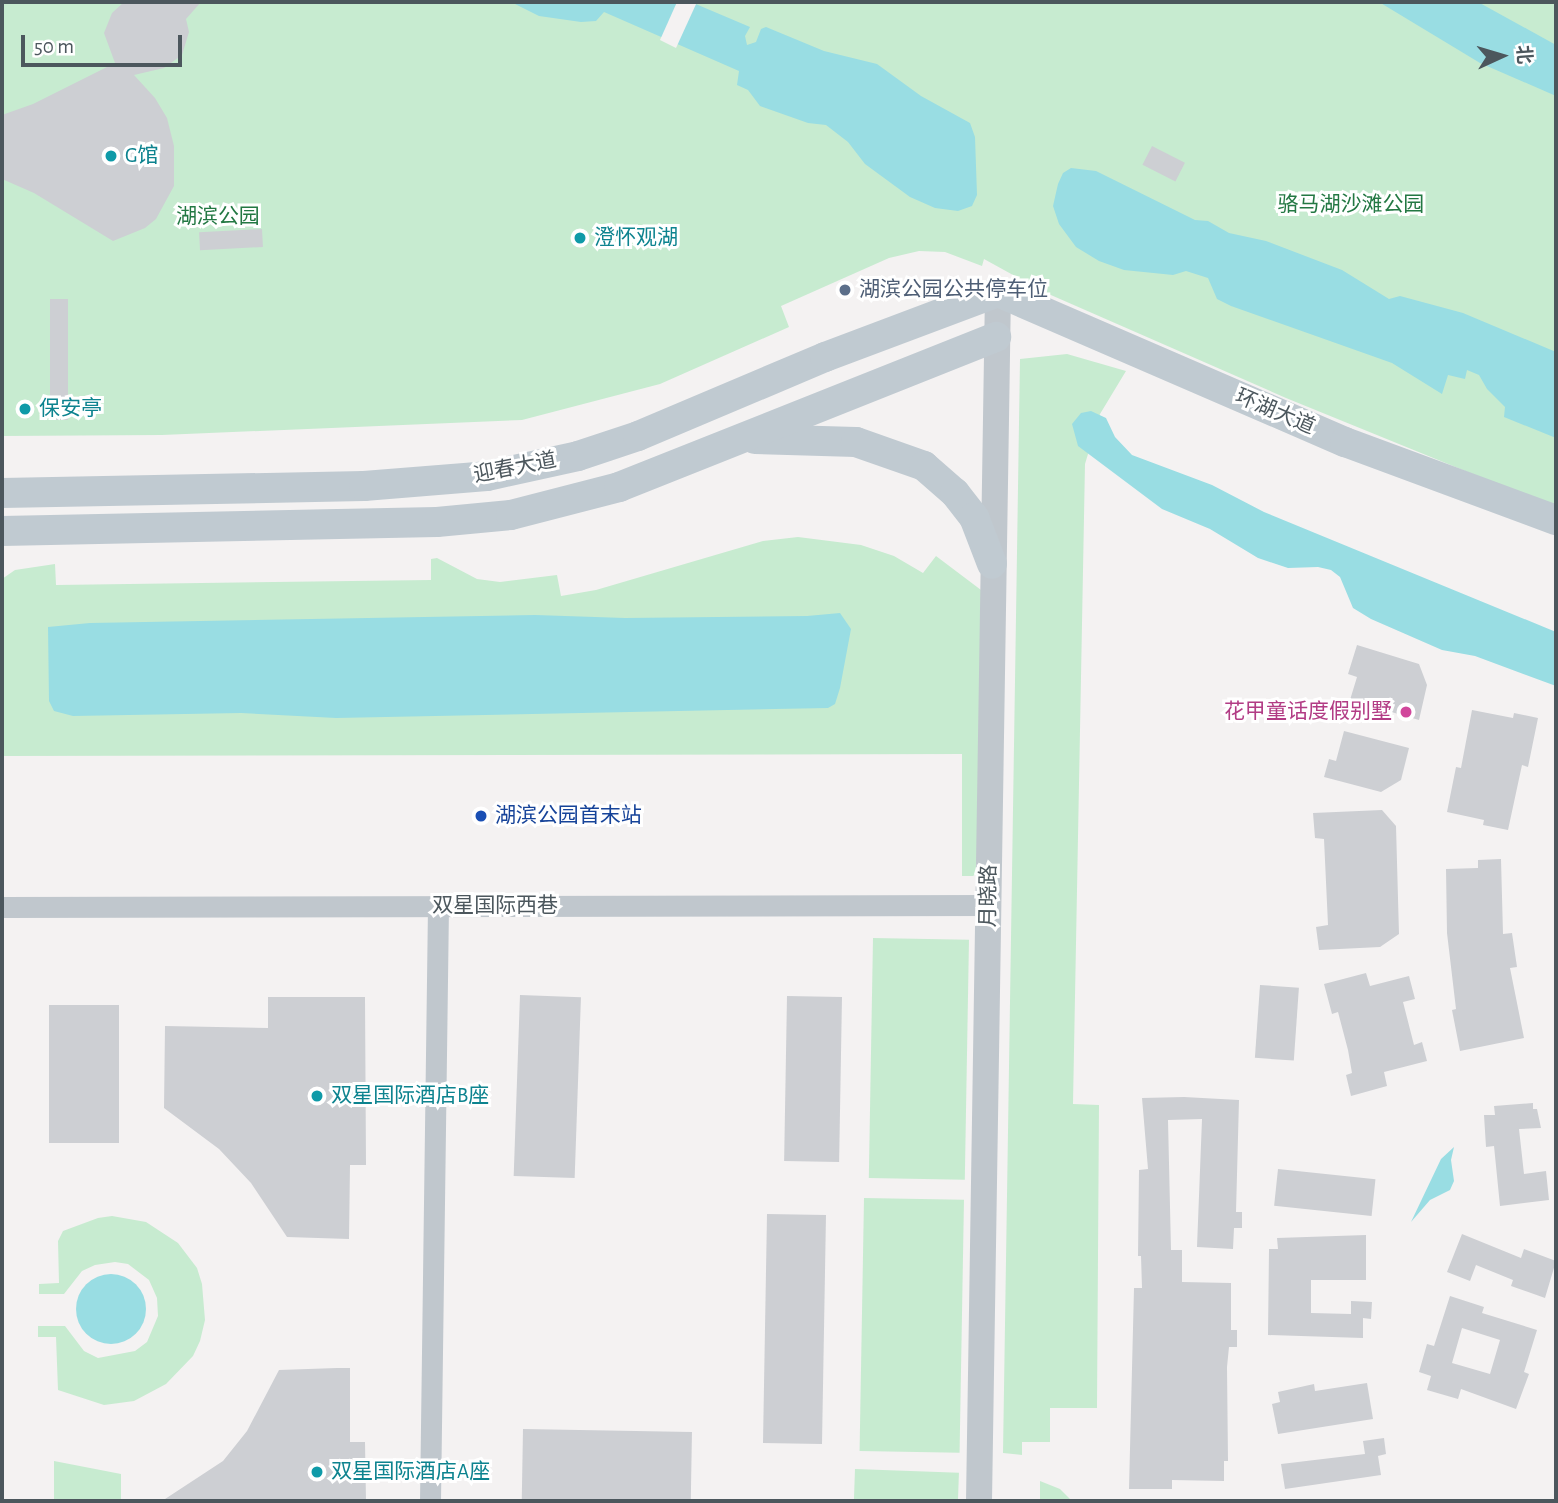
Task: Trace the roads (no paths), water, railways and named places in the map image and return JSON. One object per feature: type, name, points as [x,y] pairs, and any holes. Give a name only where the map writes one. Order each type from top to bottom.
[{"type":"main road","name":"迎春大道","points":[[2,493],[364,486],[487,476],[578,456],[638,436],[825,358],[998,292]]},
{"type":"main road","name":"环湖大道","points":[[998,292],[1345,442],[1556,520]]},
{"type":"main road","name":"迎春大道","points":[[2,531],[437,522],[511,515],[619,487],[996,337]]},
{"type":"main road","points":[[744,439],[856,442],[924,466],[955,493],[974,517],[992,564]]},
{"type":"street","name":"月晓路","points":[[979,1501],[998,292]]},
{"type":"street","name":"双星国际西巷","points":[[2,907],[989,905]]},
{"type":"street","points":[[430,1501],[438,906]]},
{"type":"water","points":[[511,2],[691,2],[750,27],[745,36],[747,45],[756,42],[761,29],[766,27],[824,51],[877,64],[921,96],[970,123],[975,137],[977,195],[972,206],[958,211],[935,208],[910,197],[865,164],[848,142],[826,125],[808,123],[760,106],[748,90],[737,85],[739,71],[604,12],[596,21],[581,22],[539,16]]},
{"type":"water","points":[[1379,2],[1478,2],[1556,45],[1556,96],[1480,63]]},
{"type":"water","points":[[1071,168],[1096,171],[1195,220],[1208,221],[1229,233],[1266,241],[1342,270],[1389,299],[1400,296],[1463,313],[1556,352],[1556,438],[1504,417],[1505,407],[1487,389],[1479,375],[1467,370],[1465,379],[1448,375],[1442,394],[1392,363],[1231,306],[1217,299],[1208,278],[1186,271],[1173,275],[1124,270],[1099,261],[1076,247],[1059,224],[1053,206],[1063,173]]},
{"type":"water","points":[[1091,411],[1106,418],[1115,437],[1132,455],[1212,485],[1264,512],[1556,632],[1556,686],[1475,656],[1442,650],[1371,619],[1353,608],[1340,577],[1331,570],[1318,567],[1288,568],[1258,558],[1210,529],[1162,509],[1078,446],[1072,424],[1081,413]]},
{"type":"water","points":[[840,613],[851,629],[840,688],[835,704],[828,708],[336,718],[241,713],[73,716],[54,711],[49,701],[48,627],[90,623],[535,615],[625,618],[807,616]]},
{"type":"water","points":[[1454,1147],[1451,1160],[1454,1181],[1450,1190],[1430,1200],[1411,1222],[1441,1159]]},
{"type":"water","points":[[111,1274],[136,1284],[146,1309],[136,1334],[111,1344],[86,1334],[76,1309],[86,1284]]},
{"type":"place","name":"G馆","points":[[111,156]]},
{"type":"place","name":"澄怀观湖","points":[[580,238]]},
{"type":"place","name":"湖滨公园公共停车位","points":[[845,290]]},
{"type":"place","name":"保安亭","points":[[25,409]]},
{"type":"place","name":"花甲童话度假别墅","points":[[1406,712]]},
{"type":"place","name":"湖滨公园首末站","points":[[481,816]]},
{"type":"place","name":"双星国际酒店B座","points":[[317,1096]]},
{"type":"place","name":"双星国际酒店A座","points":[[317,1472]]},
{"type":"park label","name":"骆马湖沙滩公园","points":[[1351,205]]},
{"type":"park label","name":"湖滨公园","points":[[218,217]]}]
